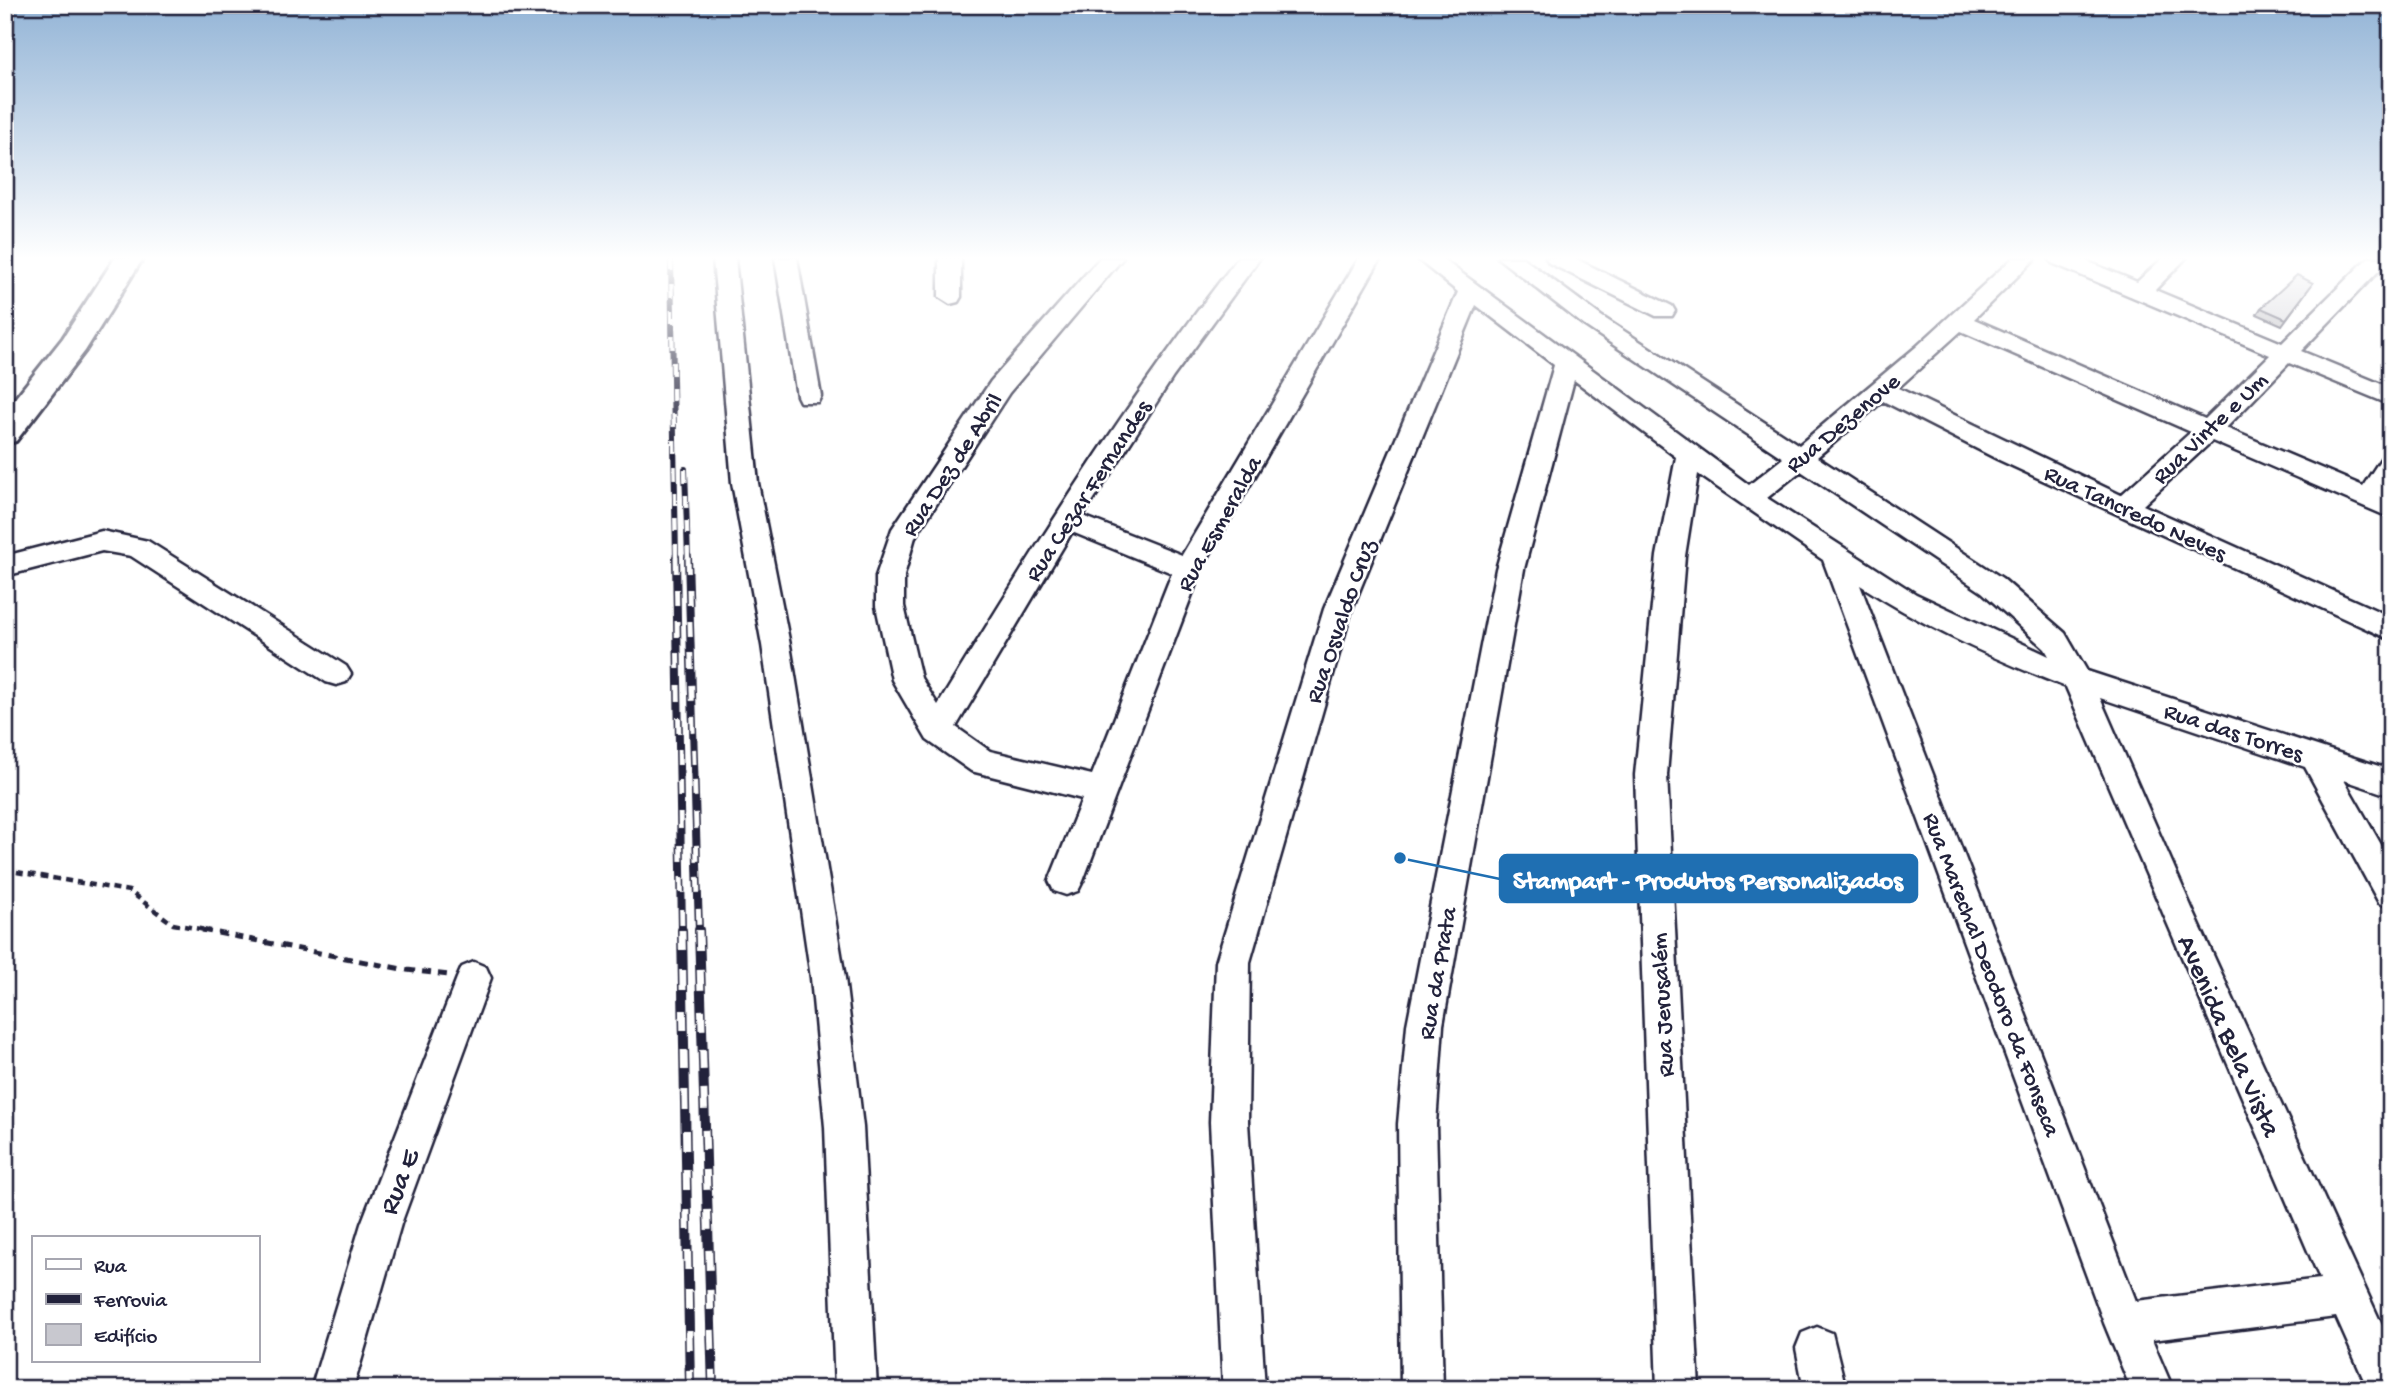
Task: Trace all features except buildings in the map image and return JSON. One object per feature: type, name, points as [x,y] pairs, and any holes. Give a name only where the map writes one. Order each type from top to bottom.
[{"type":"highway","points":[[10,424],[74,344],[87,323]]},
{"type":"street","points":[[730,323],[745,483],[776,645],[828,978],[844,1127],[856,1389]]},
{"type":"street","points":[[797,323],[809,396]]},
{"type":"street","name":"Rua Dez de Abril","points":[[1056,323],[1000,387],[902,536],[890,576],[890,606],[907,680],[938,731],[982,762],[1103,791]]},
{"type":"street","name":"Rua Cezar Fernandes","points":[[938,731],[1065,519],[1197,323]]},
{"type":"street","name":"Rua Esmeralda","points":[[1066,881],[1188,568],[1332,323]]},
{"type":"street","name":"Rua Osvaldo Cruz","points":[[1244,1389],[1229,1087],[1229,1006],[1233,962],[1338,609],[1457,323]]},
{"type":"street","name":"Rua das Torres","points":[[1517,323],[1749,499],[1836,558],[1926,611],[2022,658],[2077,679],[2391,783]]},
{"type":"street","name":"Avenida Bela Vista","points":[[1596,323],[1992,586],[2055,640],[2077,679],[2389,1389]]},
{"type":"street","name":"Rua Dezenove","points":[[1749,499],[1883,391],[1959,323]]},
{"type":"street","points":[[1962,323],[2379,504],[2391,463]]},
{"type":"street","points":[[2216,323],[2391,397]]},
{"type":"street","name":"Rua Vinte e Um","points":[[2125,506],[2209,430],[2316,323]]},
{"type":"street","name":"Rua da Prata","points":[[1422,1389],[1417,1124],[1425,1025],[1510,569],[1567,360]]},
{"type":"street","name":"Rua Tancredo Neves","points":[[1883,391],[2006,453],[2391,629]]},
{"type":"street","name":"Rua Jerusalém","points":[[1678,1389],[1651,775],[1671,556],[1689,455]]},
{"type":"street","points":[[1065,519],[1188,568]]},
{"type":"street","points":[[5,566],[102,541],[138,548],[337,674]]},
{"type":"street","name":"Rua Marechal Deodoro da Fonseca","points":[[1836,558],[2124,1323],[2152,1389]]},
{"type":"street","points":[[2315,757],[2391,893]]},
{"type":"street","name":"Rua E","points":[[331,1389],[380,1224],[474,978]]},
{"type":"street","points":[[2124,1323],[2346,1296]]},
{"type":"street","points":[[1816,1348],[1825,1389]]},
{"type":"path","points":[[5,870],[130,891],[173,924],[407,970],[474,978]]},
{"type":"railway","points":[[672,323],[676,559]]},
{"type":"railway","points":[[685,469],[688,559]]},
{"type":"railway","points":[[676,557],[682,931]]},
{"type":"railway","points":[[688,557],[699,931]]},
{"type":"railway","points":[[682,930],[690,1389]]},
{"type":"railway","points":[[699,930],[713,1389]]},
{"type":"place","name":"Stampart - Produtos Personalizados","points":[[1400,858]]}]
